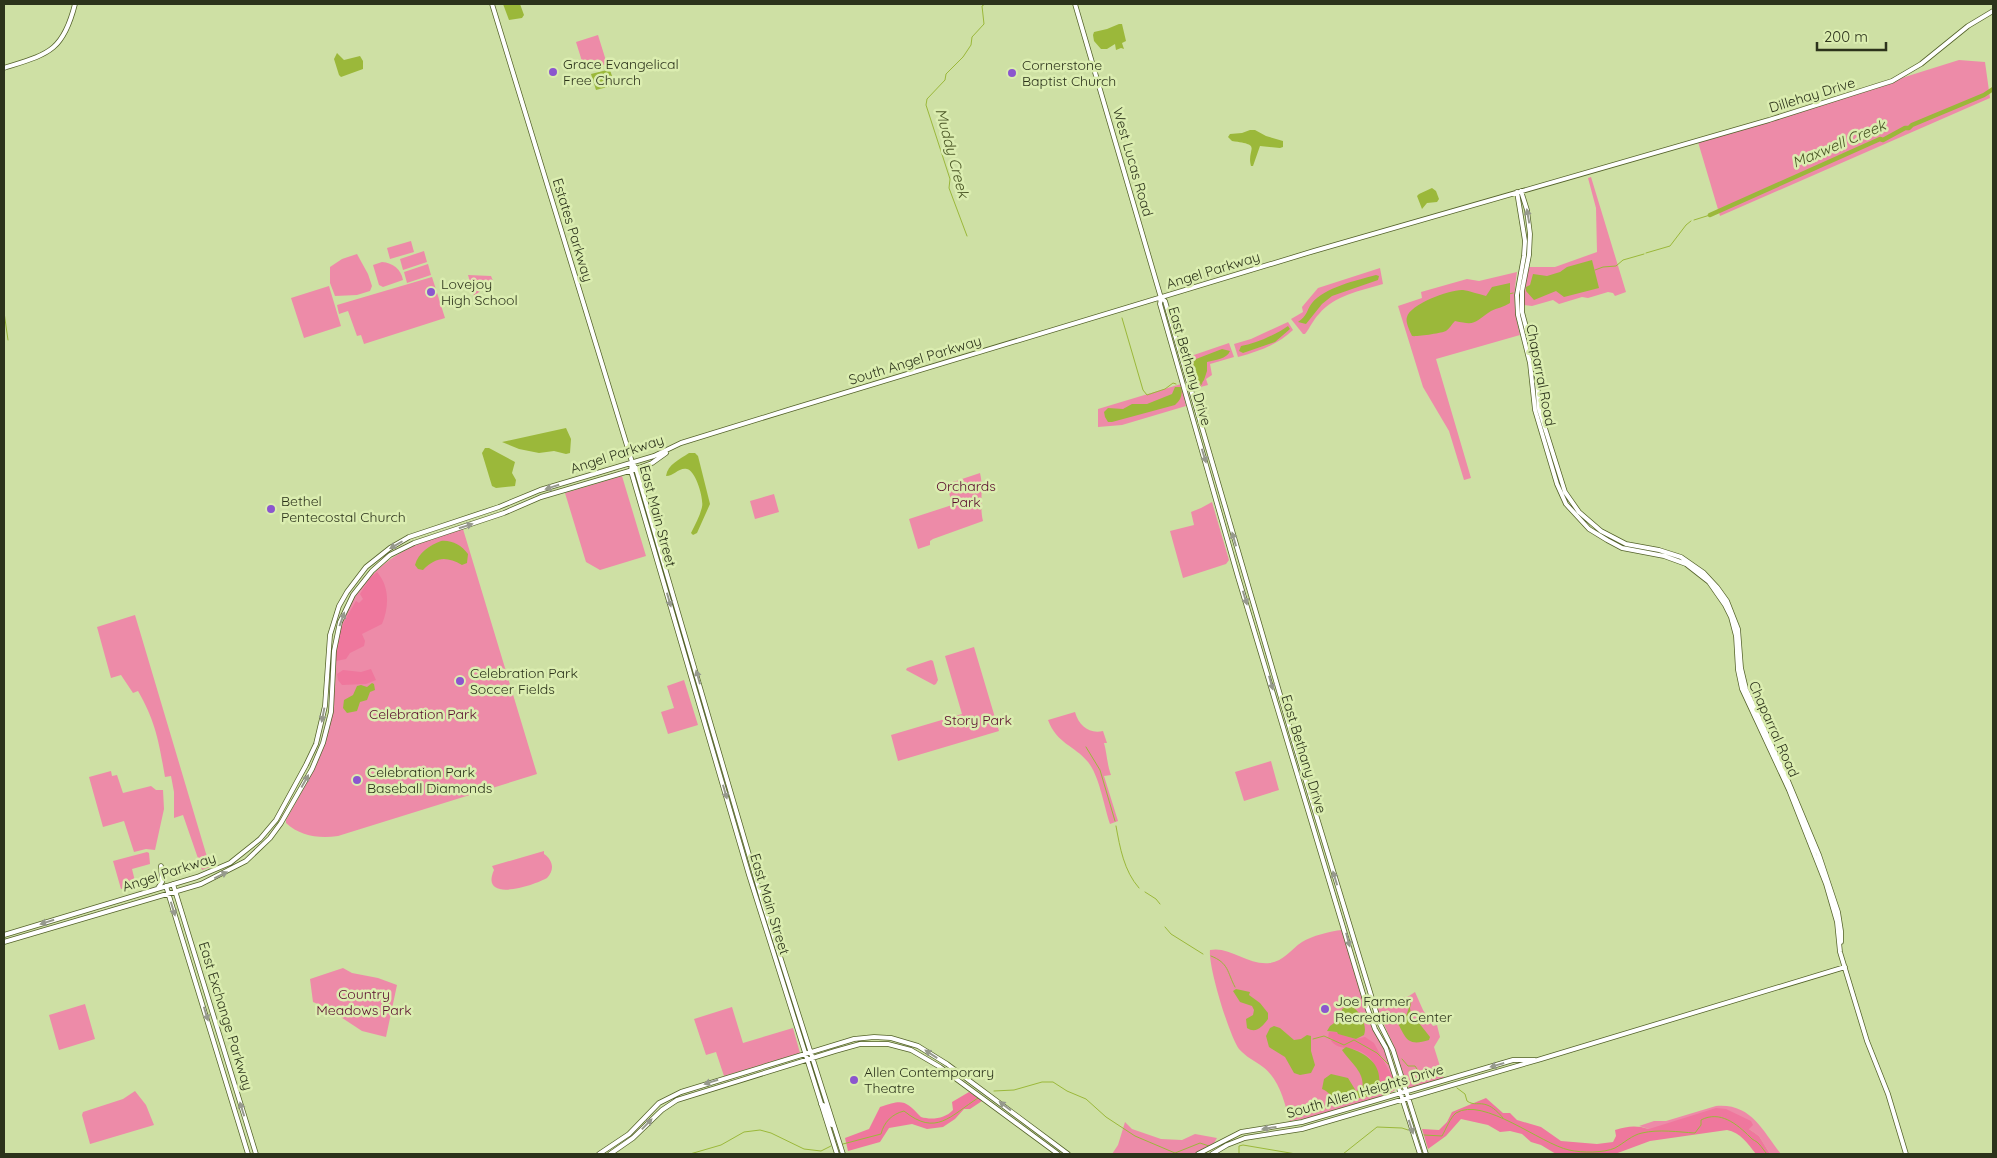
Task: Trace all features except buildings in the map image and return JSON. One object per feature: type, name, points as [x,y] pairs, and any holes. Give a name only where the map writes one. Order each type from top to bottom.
[{"type":"main road","points":[[4,68],[38,57],[54,47],[66,32],[74,4]]},
{"type":"main road","name":"Estates Parkway","points":[[492,4],[632,462]]},
{"type":"main road","name":"West Lucas Road","points":[[1075,4],[1161,298]]},
{"type":"main road","name":"Dillehay Drive","points":[[1519,191],[1787,114],[1892,81],[1921,64],[1968,26],[1993,11]]},
{"type":"main road","name":"Angel Parkway","points":[[1161,298],[1519,191]]},
{"type":"main road","name":"Chaparral Road","points":[[1519,191],[1529,221],[1530,244],[1525,263],[1522,312],[1536,364],[1539,409],[1565,492],[1578,512],[1600,531],[1619,541],[1666,552],[1689,562],[1715,584],[1727,601],[1738,629],[1742,673],[1747,693],[1792,789],[1829,883],[1840,923],[1840,952],[1869,1048],[1888,1094],[1906,1154]]},
{"type":"main road","name":"South Angel Parkway","points":[[676,446],[788,410],[1161,298]]},
{"type":"main road","name":"East Bethany Drive","points":[[1161,298],[1165,301],[1379,1022],[1393,1050],[1426,1154]]},
{"type":"main road","name":"East Bethany Drive","points":[[1161,298],[1160,304],[1358,976],[1370,1015],[1386,1048],[1420,1154]]},
{"type":"main road","name":"Angel Parkway","points":[[4,935],[197,877],[230,863],[260,839],[276,820],[316,744],[325,706],[326,666],[330,635],[339,606],[361,573],[390,548],[416,534],[499,508],[540,490],[662,453],[676,446]]},
{"type":"main road","name":"Angel Parkway","points":[[4,942],[175,892],[215,878],[246,861],[270,838],[281,823],[312,769],[323,743],[331,712],[336,637],[346,608],[362,582],[390,556],[414,542],[504,513],[541,497],[632,471],[652,463],[676,446]]},
{"type":"main road","name":"East Main Street","points":[[632,462],[636,469],[652,521],[783,967],[790,999]]},
{"type":"main road","name":"East Main Street","points":[[632,462],[632,471],[640,501],[770,943],[808,1056],[827,1103],[843,1154]]},
{"type":"main road","points":[[1216,496],[1222,495]]},
{"type":"main road","points":[[640,501],[647,518],[652,521]]},
{"type":"main road","points":[[662,575],[667,573]]},
{"type":"main road","points":[[326,666],[333,666]]},
{"type":"main road","points":[[1288,739],[1293,737]]},
{"type":"main road","points":[[720,777],[726,775]]},
{"type":"main road","points":[[729,807],[735,805]]},
{"type":"main road","points":[[156,890],[162,882],[161,866]]},
{"type":"main road","name":"East Exchange Parkway","points":[[173,884],[256,1154]]},
{"type":"main road","name":"East Exchange Parkway","points":[[166,886],[248,1154]]},
{"type":"main road","points":[[104,912],[126,903],[128,898]]},
{"type":"main road","points":[[76,914],[78,920]]},
{"type":"main road","points":[[770,943],[780,967],[783,967]]},
{"type":"main road","points":[[185,946],[192,944]]},
{"type":"main road","points":[[192,968],[199,966]]},
{"type":"main road","name":"South Allen Heights Drive","points":[[1212,1154],[1245,1138],[1302,1129],[1845,967]]},
{"type":"main road","points":[[1358,976],[1365,974]]},
{"type":"main road","points":[[858,1038],[860,1044]]},
{"type":"main road","points":[[610,1154],[633,1138],[654,1117],[674,1101],[858,1038],[891,1038],[918,1046],[971,1081],[1068,1154]]},
{"type":"main road","points":[[599,1154],[629,1134],[655,1107],[672,1096],[808,1056],[860,1044],[888,1044],[912,1050],[940,1066],[967,1085],[1058,1154]]},
{"type":"main road","points":[[217,1050],[224,1048]]},
{"type":"main road","name":"East Main Street","points":[[808,1056],[814,1082],[837,1154]]},
{"type":"main road","name":"South Allen Heights Drive","points":[[1198,1154],[1240,1132],[1302,1122],[1513,1060],[1541,1059]]},
{"type":"main road","points":[[1508,1069],[1526,1060]]},
{"type":"main road","points":[[1464,1075],[1466,1081]]},
{"type":"main road","points":[[967,1085],[971,1081]]},
{"type":"main road","points":[[814,1082],[818,1087],[822,1101],[827,1103]]},
{"type":"main road","points":[[821,1104],[825,1106],[829,1121],[835,1128]]},
{"type":"main road","points":[[1347,1108],[1350,1115]]},
{"type":"main road","points":[[1023,1128],[1027,1124]]},
{"type":"green space","points":[[598,35],[607,64],[585,71],[576,42]]},
{"type":"green space","points":[[1959,60],[1985,62],[1990,98],[1720,216],[1698,142]]},
{"type":"green space","points":[[1591,177],[1626,292],[1615,296],[1613,293],[1608,292],[1559,304],[1553,300],[1532,306],[1523,305],[1523,290],[1528,267],[1555,267],[1597,252],[1596,208],[1588,178]]},
{"type":"green space","points":[[411,241],[414,252],[390,259],[387,248]]},
{"type":"green space","points":[[424,251],[427,262],[403,270],[400,259]]},
{"type":"green space","points":[[357,254],[368,274],[372,286],[370,291],[357,295],[335,296],[330,283],[330,267],[342,259]]},
{"type":"green space","points":[[382,262],[396,267],[403,280],[383,287],[379,285],[373,265]]},
{"type":"green space","points":[[428,264],[431,275],[407,283],[404,272]]},
{"type":"green space","points":[[1380,268],[1383,284],[1348,294],[1333,302],[1317,316],[1305,334],[1291,319],[1303,312],[1302,307],[1318,288]]},
{"type":"green space","points":[[1517,272],[1515,304],[1520,335],[1436,359],[1471,478],[1464,480],[1449,431],[1423,387],[1398,306],[1422,298],[1421,292],[1467,279],[1479,281]]},
{"type":"green space","points":[[468,275],[491,276],[493,281],[474,296]]},
{"type":"green space","points":[[432,277],[445,318],[364,344],[361,335],[357,336],[348,311],[339,314],[337,305]]},
{"type":"green space","points":[[329,286],[341,326],[304,338],[291,298]]},
{"type":"green space","points":[[1288,322],[1293,330],[1281,340],[1260,350],[1238,357],[1234,344],[1251,339]]},
{"type":"green space","points":[[1229,343],[1234,357],[1210,364],[1212,375],[1206,379],[1208,385],[1193,389],[1184,361],[1185,358]]},
{"type":"green space","points":[[1181,384],[1186,406],[1122,425],[1098,427],[1098,409]]},
{"type":"green space","name":"Orchards Park","points":[[980,473],[983,521],[933,539],[930,541],[930,545],[918,549],[909,519],[952,505],[947,484]]},
{"type":"green space","points":[[622,476],[646,556],[600,570],[586,562],[565,493]]},
{"type":"green space","points":[[774,494],[779,512],[755,519],[750,501]]},
{"type":"green space","points":[[1212,502],[1229,560],[1226,564],[1183,578],[1170,531],[1194,525],[1191,512]]},
{"type":"green space","name":"Celebration Park","points":[[463,529],[537,774],[338,836],[317,837],[297,831],[286,823],[286,820],[312,774],[327,737],[334,695],[337,644],[345,615],[352,602],[370,577],[393,557],[420,543]]},
{"type":"green space","points":[[135,615],[210,867],[202,870],[183,815],[174,818],[174,792],[171,776],[165,777],[159,743],[149,713],[138,691],[133,693],[121,675],[111,678],[97,627]]},
{"type":"green space","name":"Story Park","points":[[974,647],[999,731],[898,761],[891,735],[962,714],[945,656]]},
{"type":"green space","points":[[933,661],[938,680],[934,685],[906,670],[907,668]]},
{"type":"green space","points":[[684,680],[698,725],[668,734],[661,712],[674,708],[667,686]]},
{"type":"green space","points":[[1075,712],[1085,728],[1098,732],[1103,731],[1107,743],[1104,743],[1111,775],[1104,776],[1118,821],[1110,824],[1092,768],[1083,756],[1056,734],[1048,720]]},
{"type":"green space","points":[[1271,761],[1279,790],[1244,801],[1235,772]]},
{"type":"green space","points":[[111,771],[112,776],[117,775],[123,793],[151,786],[156,790],[163,790],[164,809],[155,850],[146,849],[134,852],[124,821],[103,827],[89,777]]},
{"type":"green space","points":[[544,851],[552,865],[550,875],[547,878],[521,888],[501,889],[494,887],[491,880],[494,870],[492,866]]},
{"type":"green space","points":[[149,853],[150,864],[132,869],[136,885],[121,889],[113,861]]},
{"type":"green space","points":[[1342,930],[1370,1020],[1386,1052],[1398,1088],[1389,1094],[1308,1118],[1290,1121],[1281,1092],[1274,1078],[1263,1067],[1242,1052],[1235,1041],[1216,985],[1210,950],[1225,951],[1255,962],[1270,963],[1283,958],[1306,940],[1321,934]]},
{"type":"green space","name":"Country Meadows Park","points":[[343,968],[352,973],[378,978],[397,985],[386,1037],[362,1031],[327,1008],[313,1002],[310,979]]},
{"type":"green space","points":[[1415,992],[1433,1026],[1437,1025],[1440,1037],[1434,1047],[1444,1079],[1409,1088],[1377,1006],[1409,996]]},
{"type":"green space","points":[[85,1004],[95,1039],[59,1050],[49,1015]]},
{"type":"green space","points":[[732,1007],[743,1043],[793,1028],[800,1053],[724,1076],[716,1052],[706,1055],[694,1019]]},
{"type":"green space","points":[[135,1091],[146,1105],[154,1125],[90,1144],[82,1115],[83,1112],[123,1099]]},
{"type":"green space","points":[[1716,1106],[1728,1106],[1747,1114],[1761,1127],[1781,1154],[1770,1154],[1759,1136],[1749,1129],[1649,1129],[1639,1126],[1654,1121],[1666,1121]]},
{"type":"green space","points":[[1125,1122],[1132,1129],[1161,1139],[1182,1140],[1195,1134],[1217,1138],[1214,1143],[1195,1154],[1112,1154],[1118,1145]]},
{"type":"shaded area","points":[[503,4],[520,4],[524,15],[522,18],[509,20]]},
{"type":"shaded area","points":[[1122,24],[1126,41],[1122,43],[1124,49],[1116,50],[1115,44],[1107,49],[1101,49],[1094,41],[1094,32]]},
{"type":"shaded area","points":[[337,53],[344,60],[360,56],[363,61],[363,69],[341,77],[334,59]]},
{"type":"shaded area","points":[[610,70],[615,85],[596,90],[591,74]]},
{"type":"shaded area","points":[[1255,130],[1266,136],[1283,141],[1283,147],[1260,146],[1253,166],[1251,166],[1251,146],[1242,142],[1232,141],[1228,137],[1230,134]]},
{"type":"shaded area","points":[[1432,188],[1436,191],[1439,199],[1437,202],[1427,203],[1422,209],[1417,196]]},
{"type":"shaded area","points":[[1592,260],[1599,288],[1564,297],[1556,291],[1534,300],[1526,291],[1526,287],[1530,285],[1533,274],[1547,276],[1560,272],[1567,267]]},
{"type":"shaded area","points":[[1376,275],[1379,276],[1378,280],[1332,296],[1322,304],[1306,324],[1298,322],[1312,303],[1324,293],[1341,285]]},
{"type":"shaded area","points":[[1510,283],[1510,303],[1491,311],[1475,322],[1455,321],[1446,331],[1412,336],[1407,324],[1407,317],[1415,307],[1423,302],[1457,290],[1466,290],[1486,296],[1492,287]]},
{"type":"shaded area","points":[[1288,326],[1290,329],[1275,342],[1243,353],[1239,351],[1241,346],[1266,338]]},
{"type":"shaded area","points":[[1222,349],[1230,351],[1224,357],[1207,362],[1204,380],[1201,384],[1195,382],[1193,362],[1196,359]]},
{"type":"shaded area","points":[[1175,387],[1181,387],[1182,394],[1175,405],[1112,422],[1108,422],[1105,417],[1104,412],[1108,408],[1123,409],[1132,404],[1147,404],[1172,394]]},
{"type":"shaded area","points":[[566,428],[571,439],[570,453],[566,454],[554,451],[539,453],[519,449],[502,442]]},
{"type":"shaded area","points":[[485,448],[489,448],[515,462],[512,473],[516,480],[515,486],[496,488],[492,486],[482,453]]},
{"type":"shaded area","points":[[689,453],[695,453],[698,456],[710,504],[697,533],[693,535],[691,533],[702,507],[701,492],[696,480],[687,469],[681,469],[672,475],[666,476],[672,465]]},
{"type":"shaded area","points":[[441,541],[453,542],[462,548],[468,554],[467,563],[462,565],[451,560],[441,559],[432,562],[423,570],[418,569],[415,565],[422,553]]},
{"type":"shaded area","points":[[377,572],[384,584],[387,597],[386,611],[382,624],[362,634],[365,641],[364,646],[350,653],[346,659],[336,661],[336,646],[344,622],[356,601],[359,603],[363,599],[360,594],[370,578]]},
{"type":"shaded area","points":[[371,669],[376,680],[366,684],[342,685],[338,680],[337,674],[343,670],[361,672]]},
{"type":"shaded area","points":[[372,683],[375,690],[370,692],[367,700],[360,702],[357,711],[347,713],[343,708],[344,700],[353,695],[357,686],[367,687]]},
{"type":"shaded area","points":[[1236,989],[1250,992],[1249,995],[1260,1003],[1268,1013],[1268,1019],[1259,1029],[1250,1030],[1247,1028],[1246,1019],[1253,1015],[1254,1010],[1252,1006],[1240,1002],[1233,991]]},
{"type":"shaded area","points":[[1412,999],[1410,1008],[1412,1020],[1419,1023],[1430,1037],[1429,1040],[1421,1042],[1410,1041],[1394,1017],[1400,1014],[1405,1019]]},
{"type":"shaded area","points":[[1349,1005],[1356,1010],[1364,1022],[1364,1035],[1356,1039],[1338,1034],[1337,1032],[1327,1031],[1330,1026],[1341,1018],[1342,1009]]},
{"type":"shaded area","points":[[1274,1026],[1280,1028],[1294,1040],[1301,1039],[1307,1035],[1311,1036],[1311,1051],[1315,1065],[1311,1073],[1300,1075],[1294,1073],[1285,1057],[1269,1047],[1266,1036],[1270,1028]]},
{"type":"shaded area","points":[[1329,1032],[1337,1032],[1356,1039],[1365,1037],[1374,1043],[1394,1080],[1387,1087],[1380,1085],[1376,1067],[1370,1058],[1353,1049],[1336,1045],[1331,1041],[1333,1039],[1328,1038]]},
{"type":"shaded area","points":[[1346,1047],[1365,1055],[1375,1064],[1378,1070],[1379,1084],[1383,1086],[1381,1092],[1371,1096],[1342,1099],[1332,1096],[1322,1089],[1324,1079],[1331,1074],[1348,1078],[1356,1091],[1362,1089],[1363,1083],[1360,1073],[1342,1050]]},
{"type":"shaded area","points":[[969,1092],[982,1101],[970,1109],[964,1109],[955,1119],[943,1127],[927,1129],[912,1124],[889,1128],[880,1142],[848,1151],[845,1138],[869,1129],[880,1107],[899,1102],[907,1104],[921,1117],[938,1118],[950,1113],[953,1110],[952,1102]]},
{"type":"shaded area","points":[[1486,1098],[1503,1113],[1510,1113],[1517,1120],[1541,1127],[1561,1141],[1597,1144],[1613,1142],[1616,1136],[1615,1130],[1628,1127],[1649,1129],[1716,1108],[1726,1109],[1751,1121],[1753,1125],[1749,1129],[1759,1136],[1770,1154],[1756,1154],[1740,1136],[1727,1130],[1650,1141],[1615,1154],[1556,1154],[1541,1145],[1531,1142],[1522,1134],[1510,1131],[1500,1132],[1488,1125],[1461,1119],[1446,1136],[1428,1149],[1422,1129],[1439,1130],[1447,1122],[1452,1112]]},
{"type":"waterway","name":"Muddy Creek","points":[[967,236],[949,188],[950,179],[926,105],[927,99],[945,80],[946,74],[963,57],[971,45],[972,37],[984,24],[982,6],[985,4]]},
{"type":"waterway","name":"Maxwell Creek","points":[[1710,215],[1880,139],[1883,140],[1905,128],[1909,128],[1912,125],[1984,95],[1993,89]]},
{"type":"waterway","name":"Maxwell Creek","points":[[1694,220],[1710,215]]},
{"type":"waterway","name":"Maxwell Creek","points":[[1646,253],[1670,246],[1691,221]]},
{"type":"waterway","name":"Maxwell Creek","points":[[1595,270],[1616,266],[1623,260],[1644,254]]},
{"type":"waterway","name":"Maxwell Creek","points":[[1509,294],[1513,293]]},
{"type":"waterway","points":[[4,312],[8,340]]},
{"type":"waterway","points":[[1122,318],[1143,390],[1147,395],[1165,389],[1173,383],[1176,384]]},
{"type":"waterway","name":"Maxwell Creek","points":[[1195,390],[1202,383]]},
{"type":"waterway","name":"Muddy Creek","points":[[1086,747],[1100,770],[1115,821]]},
{"type":"waterway","name":"Muddy Creek","points":[[1116,826],[1126,867],[1139,888]]},
{"type":"waterway","name":"Muddy Creek","points":[[1145,892],[1160,904]]},
{"type":"waterway","name":"Muddy Creek","points":[[1165,927],[1171,934],[1203,954]]},
{"type":"waterway","name":"Muddy Creek","points":[[1211,956],[1224,965],[1235,987]]},
{"type":"waterway","name":"Muddy Creek","points":[[1313,1039],[1324,1036],[1344,1045],[1354,1040],[1377,1053],[1388,1064]]},
{"type":"waterway","name":"Muddy Creek","points":[[1402,1059],[1408,1066],[1415,1066],[1419,1072],[1433,1078]]},
{"type":"waterway","points":[[994,1091],[1014,1090],[1042,1082],[1053,1082],[1067,1091],[1086,1099],[1106,1117],[1135,1136],[1175,1153],[1200,1143],[1209,1146]]},
{"type":"waterway","name":"Muddy Creek","points":[[1457,1088],[1465,1094],[1467,1101],[1489,1106],[1496,1110],[1503,1118]]},
{"type":"waterway","points":[[843,1144],[881,1134],[886,1122],[900,1112],[904,1111],[915,1119],[934,1123],[951,1117],[978,1098]]},
{"type":"waterway","points":[[1424,1135],[1442,1136],[1454,1115],[1467,1109],[1496,1116],[1569,1150],[1599,1152],[1615,1148],[1631,1137],[1642,1133],[1662,1131],[1695,1133],[1701,1125],[1701,1120],[1715,1117],[1728,1120],[1740,1127],[1767,1154]]},
{"type":"waterway","points":[[1343,1154],[1377,1127],[1408,1130]]},
{"type":"waterway","points":[[690,1154],[721,1145],[744,1132],[760,1130],[771,1133],[804,1149],[821,1151],[831,1146]]},
{"type":"waterway","points":[[1239,1154],[1239,1146],[1243,1145],[1296,1154]]},
{"type":"place","name":"Grace Evangelical Free Church","points":[[553,72]]},
{"type":"place","name":"Cornerstone Baptist Church","points":[[1012,73]]},
{"type":"place","name":"Lovejoy High School","points":[[431,292]]},
{"type":"place","name":"Bethel Pentecostal Church","points":[[271,509]]},
{"type":"place","name":"Celebration Park Soccer Fields","points":[[460,681]]},
{"type":"place","name":"Celebration Park Baseball Diamonds","points":[[357,780]]},
{"type":"place","name":"Joe Farmer Recreation Center","points":[[1325,1009]]},
{"type":"place","name":"Allen Contemporary Theatre","points":[[854,1080]]}]
